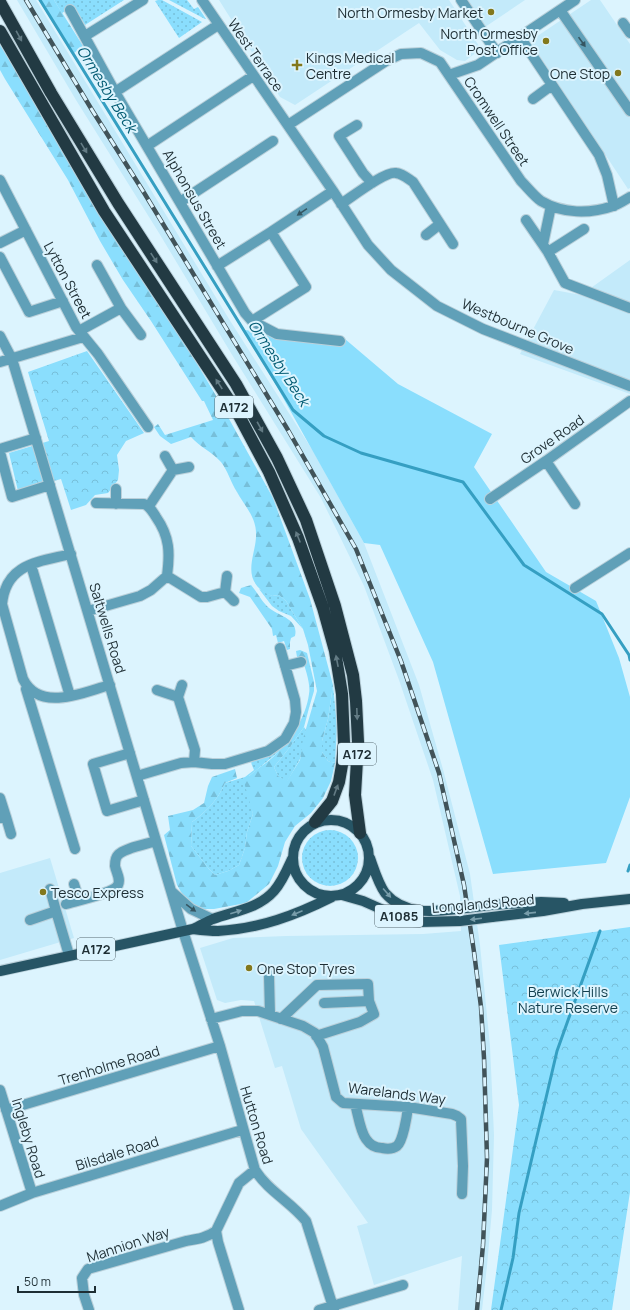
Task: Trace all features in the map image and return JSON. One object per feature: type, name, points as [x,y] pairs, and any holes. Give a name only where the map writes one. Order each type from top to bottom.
[{"type":"highway","name":"A172","points":[[0,2],[51,93],[118,203],[236,384],[277,458],[306,520],[335,606],[353,676],[358,742],[355,795],[360,833]]},
{"type":"highway","name":"A172","points":[[0,31],[104,211],[237,412],[269,472],[298,538],[323,608],[335,651],[342,694],[344,743],[339,782],[332,801],[316,822]]},
{"type":"main road","points":[[292,859],[293,848],[298,837],[306,828],[316,822],[340,820],[351,825],[360,833]]},
{"type":"main road","name":"Longlands Road","points":[[360,833],[367,845],[376,876],[385,892],[398,903],[418,911],[541,902],[582,904]]},
{"type":"main road","points":[[337,896],[353,890],[362,881],[370,858]]},
{"type":"main road","name":"Longlands Road","points":[[292,859],[296,874],[304,886],[317,894],[363,901],[406,920],[420,922],[460,921],[544,911],[582,904],[630,899]]},
{"type":"main road","name":"A172","points":[[0,971],[188,930],[212,919],[242,911],[265,899],[277,886],[292,859]]},
{"type":"main road","name":"A172","points":[[188,930],[217,931],[256,926],[286,918],[337,896]]},
{"type":"street","points":[[85,36],[144,0]]},
{"type":"street","name":"West Terrace","points":[[202,0],[288,126]]},
{"type":"street","points":[[461,0],[497,52]]},
{"type":"street","points":[[449,75],[478,65],[575,0]]},
{"type":"street","name":"Alphonsus Street","points":[[70,10],[115,92],[245,313],[252,321],[277,334],[340,341]]},
{"type":"street","points":[[560,10],[630,111]]},
{"type":"street","points":[[623,23],[630,33]]},
{"type":"street","points":[[115,92],[218,25]]},
{"type":"street","points":[[520,37],[599,155],[607,175],[614,206]]},
{"type":"street","name":"Cromwell Street","points":[[288,126],[386,61],[401,54],[421,53],[440,62],[521,181],[531,193],[541,200],[551,206],[567,211],[589,212],[614,206],[630,197]]},
{"type":"street","points":[[147,146],[253,76]]},
{"type":"street","points":[[533,99],[552,85]]},
{"type":"street","points":[[357,125],[339,136],[363,173],[372,183]]},
{"type":"street","name":"Westbourne Grove","points":[[288,126],[368,245],[386,265],[411,286],[438,306],[483,329],[630,386]]},
{"type":"street","points":[[180,202],[273,141]]},
{"type":"street","points":[[341,204],[382,176],[395,172],[405,176],[412,182],[453,244]]},
{"type":"street","name":"Lytton Street","points":[[0,180],[62,301],[81,334],[98,354],[148,427]]},
{"type":"street","points":[[217,266],[333,191]]},
{"type":"street","points":[[545,248],[551,206]]},
{"type":"street","points":[[526,220],[545,248],[565,283],[630,308]]},
{"type":"street","points":[[426,234],[440,224]]},
{"type":"street","points":[[0,243],[26,230]]},
{"type":"street","points":[[545,248],[584,230]]},
{"type":"street","points":[[252,321],[306,287],[271,232]]},
{"type":"street","points":[[0,257],[29,312],[62,301]]},
{"type":"street","points":[[97,265],[121,308],[141,335]]},
{"type":"street","points":[[0,362],[81,334],[121,308]]},
{"type":"street","name":"Saltwells Road","points":[[0,336],[12,359],[156,841],[172,892],[188,930]]},
{"type":"street","name":"Grove Road","points":[[490,499],[630,402]]},
{"type":"street","points":[[0,449],[36,438]]},
{"type":"street","points":[[0,452],[12,496],[50,485]]},
{"type":"street","points":[[165,456],[173,470]]},
{"type":"street","points":[[546,461],[575,504]]},
{"type":"street","points":[[149,506],[173,470],[190,467]]},
{"type":"street","points":[[116,488],[116,504]]},
{"type":"street","points":[[88,611],[140,596],[151,590],[167,576],[169,560],[168,540],[161,524],[149,506],[144,504],[96,503]]},
{"type":"street","points":[[575,588],[630,553]]},
{"type":"street","points":[[71,554],[31,565],[18,571],[2,594],[2,604],[23,679],[27,686],[40,696],[51,698],[61,698],[110,685]]},
{"type":"street","points":[[31,565],[70,696]]},
{"type":"street","points":[[167,576],[201,597],[207,597],[225,592]]},
{"type":"street","points":[[225,592],[227,576]]},
{"type":"street","points":[[225,592],[234,601]]},
{"type":"street","points":[[137,776],[181,763],[194,762],[225,764],[268,751],[285,739],[294,723],[296,712],[295,700],[280,648]]},
{"type":"street","points":[[286,666],[301,662]]},
{"type":"street","points":[[182,685],[178,697],[195,750],[194,762]]},
{"type":"street","points":[[27,686],[26,689],[75,849]]},
{"type":"street","points":[[157,690],[178,697]]},
{"type":"street","points":[[130,753],[93,764],[107,811],[144,800]]},
{"type":"street","points":[[0,798],[3,818],[11,834]]},
{"type":"street","points":[[66,904],[111,891],[118,885],[119,880],[115,866],[115,860],[118,855],[124,850],[156,841]]},
{"type":"street","points":[[74,884],[79,900]]},
{"type":"street","points":[[50,889],[69,955]]},
{"type":"street","points":[[172,892],[191,909],[212,919]]},
{"type":"street","points":[[30,920],[56,911]]},
{"type":"street","name":"Hutton Road","points":[[188,930],[211,1019],[220,1046],[242,1130],[255,1170],[260,1178],[300,1213],[306,1221],[333,1308]]},
{"type":"street","points":[[269,974],[270,1015]]},
{"type":"street","points":[[281,1019],[317,985],[367,984],[369,1001],[374,1014],[365,1020],[340,1030],[316,1036]]},
{"type":"street","points":[[324,1003],[369,1001]]},
{"type":"street","name":"Warelands Way","points":[[211,1019],[242,1011],[258,1012],[303,1026],[315,1033],[323,1047],[336,1097],[343,1103],[408,1107],[457,1116],[461,1119],[463,1166],[462,1194]]},
{"type":"street","name":"Trenholme Road","points":[[6,1110],[220,1046]]},
{"type":"street","name":"Ingleby Road","points":[[0,1090],[32,1194]]},
{"type":"street","points":[[354,1104],[367,1140],[372,1146],[384,1149],[390,1149],[400,1143],[408,1107]]},
{"type":"street","name":"Bilsdale Road","points":[[0,1206],[32,1194],[242,1130]]},
{"type":"street","points":[[240,1310],[218,1242],[216,1231],[239,1183],[255,1170]]},
{"type":"street","name":"Mannion Way","points":[[89,1310],[84,1295],[82,1278],[88,1269],[186,1241],[209,1237],[216,1231]]},
{"type":"street","points":[[319,1310],[333,1308],[403,1284]]},
{"type":"shaded area","points":[[17,0],[36,0],[229,319],[313,451],[364,543],[419,685],[444,773],[470,874],[480,945],[490,1046],[494,1135],[492,1210],[482,1310],[458,1310],[462,1256],[374,1285],[357,1226],[368,1223],[301,1129],[282,1066],[275,1068],[254,1001],[241,1000],[225,1003],[217,1000],[200,948],[233,938],[423,934],[461,931],[460,896],[433,780],[399,680],[364,586],[321,498],[76,100]]},
{"type":"shaded area","points":[[219,0],[449,0],[481,49],[465,61],[457,60],[440,50],[419,23],[295,105],[280,97]]},
{"type":"shaded area","name":"North Ormesby Market","points":[[467,0],[525,0],[485,27]]},
{"type":"shaded area","points":[[591,0],[600,0],[630,44],[630,188],[628,189],[530,41]]},
{"type":"shaded area","points":[[630,260],[630,394],[520,354],[554,290],[581,295]]},
{"type":"shaded area","points":[[50,858],[74,938],[0,960],[0,873]]},
{"type":"green space","points":[[41,0],[54,0],[83,46],[74,53]]},
{"type":"green space","points":[[54,0],[124,0],[85,25],[74,6],[62,13]]},
{"type":"green space","points":[[162,0],[202,22],[179,38],[155,1]]},
{"type":"green space","points":[[169,0],[187,0],[194,9],[198,7],[206,19],[205,19]]},
{"type":"green space","points":[[0,45],[168,315],[218,399],[273,498],[310,599],[333,685],[328,719],[322,741],[322,752],[328,761],[335,763],[331,781],[323,798],[311,813],[295,826],[285,842],[278,866],[269,884],[246,903],[214,909],[200,909],[187,902],[177,885],[164,835],[170,830],[168,816],[193,810],[204,803],[212,777],[235,769],[237,778],[225,783],[219,795],[211,805],[192,822],[191,846],[215,875],[228,871],[239,865],[245,848],[247,832],[253,814],[244,782],[285,745],[296,729],[307,703],[309,686],[302,658],[297,657],[296,651],[300,650],[307,653],[314,682],[314,691],[304,727],[274,767],[278,776],[287,781],[300,760],[303,739],[317,691],[308,645],[303,629],[286,601],[279,595],[272,596],[263,592],[254,582],[251,569],[256,540],[254,522],[226,469],[214,455],[191,437],[171,444],[160,436],[154,427],[158,424],[165,435],[213,420],[204,401],[202,401],[123,280],[100,241],[68,180],[5,79],[0,70]]},
{"type":"green space","points":[[244,330],[345,339],[398,384],[492,434],[474,467],[546,572],[596,601],[619,658],[630,697],[630,797],[606,863],[493,874],[433,662],[380,545],[364,543]]},
{"type":"green space","points":[[87,351],[144,433],[126,441],[117,455],[119,470],[118,480],[108,493],[95,495],[86,505],[71,510],[61,479],[18,491],[9,453],[49,441],[28,372]]},
{"type":"green space","points":[[251,585],[269,608],[287,619],[294,626],[295,636],[291,638],[290,649],[287,650],[284,641],[278,643],[276,635],[273,636],[272,629],[250,597],[239,593],[241,588]]},
{"type":"green space","points":[[259,589],[272,596],[279,595],[286,601],[303,629],[291,616],[272,606]]},
{"type":"green space","points":[[333,685],[337,726],[335,763],[328,761],[322,752],[322,741],[328,719]]},
{"type":"green space","points":[[304,727],[306,730],[300,759],[287,782],[278,776],[274,767]]},
{"type":"green space","points":[[282,749],[249,776],[253,814],[247,832],[245,848],[239,865],[228,871],[215,875],[191,846],[192,822],[211,805],[219,795],[225,783],[245,777],[254,770],[251,762],[254,757]]},
{"type":"green space","points":[[324,830],[336,830],[346,834],[354,842],[358,852],[358,864],[354,874],[346,882],[336,886],[324,886],[314,882],[306,874],[302,864],[302,852],[306,842],[314,834]]},
{"type":"green space","name":"Berwick Hills Nature Reserve","points":[[630,927],[630,1192],[612,1310],[491,1310],[519,1105],[499,945]]},
{"type":"waterway","name":"Ormesby Beck","points":[[40,0],[293,410],[324,436],[361,453],[463,482],[524,565],[602,614],[629,655],[630,660]]},
{"type":"waterway","name":"Ormesby Beck","points":[[628,871],[630,865]]},
{"type":"waterway","points":[[501,1310],[513,1258],[519,1213],[557,1051],[600,931]]},
{"type":"railway","points":[[26,0],[288,430],[356,549],[401,661],[439,773],[464,885],[481,1007],[487,1158],[483,1245],[477,1310]]},
{"type":"place","name":"North Ormesby Market","points":[[491,12]]},
{"type":"place","name":"North Ormesby Post Office","points":[[546,41]]},
{"type":"place","name":"Kings Medical Centre","points":[[297,65]]},
{"type":"place","name":"One Stop","points":[[618,73]]},
{"type":"place","name":"Tesco Express","points":[[43,892]]},
{"type":"place","name":"One Stop Tyres","points":[[249,968]]}]
